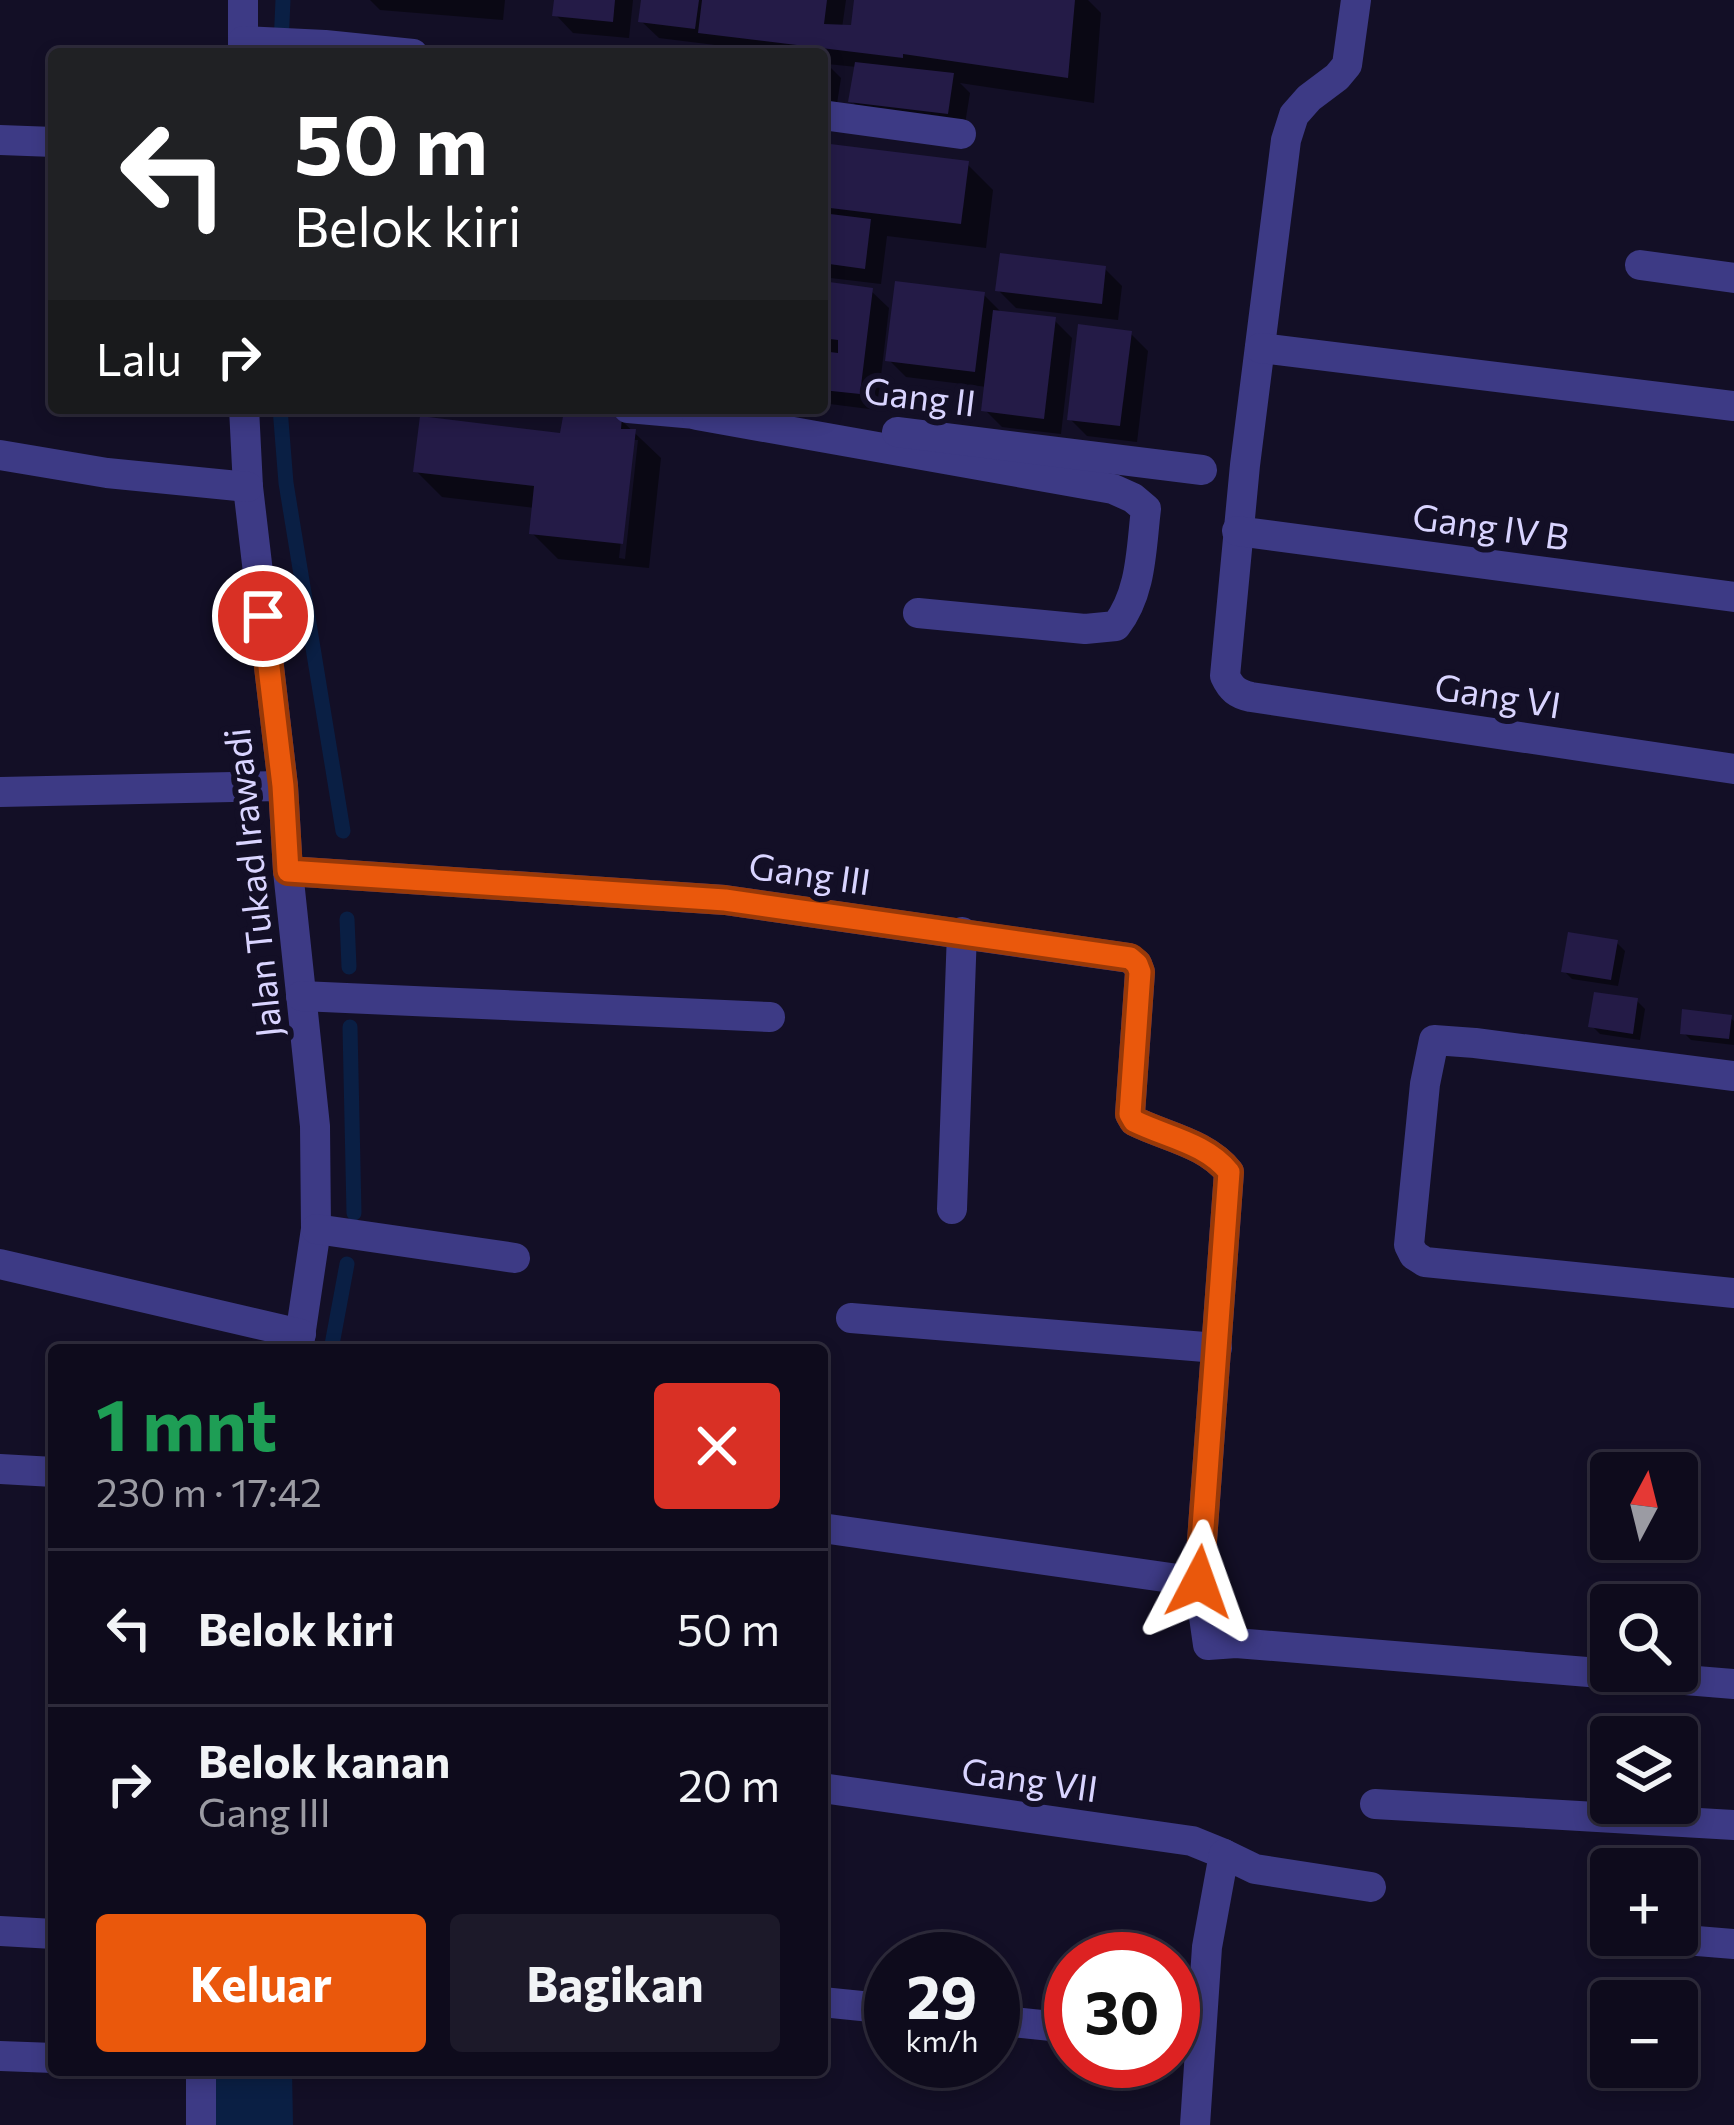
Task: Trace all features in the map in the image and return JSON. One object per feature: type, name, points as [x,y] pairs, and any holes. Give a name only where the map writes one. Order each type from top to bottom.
[{"type":"street","points":[[243,0],[252,45],[354,48]]},
{"type":"street","points":[[1237,531],[1286,140],[1294,115],[1347,65],[1356,0]]},
{"type":"street","points":[[828,116],[961,134]]},
{"type":"street","points":[[0,140],[48,142]]},
{"type":"street","points":[[1640,265],[1734,278]]},
{"type":"street","points":[[1260,348],[1734,406]]},
{"type":"street","name":"Jalan Tukad Irawadi","points":[[244,414],[248,488],[283,786],[315,1126],[316,1229],[300,1342]]},
{"type":"street","name":"Gang II","points":[[680,414],[783,418],[1202,470]]},
{"type":"street","points":[[697,416],[1113,489],[1146,508],[1135,591],[1116,626],[1085,629],[918,613]]},
{"type":"street","points":[[0,455],[107,473],[248,488]]},
{"type":"street","name":"Gang IV B","points":[[1237,531],[1734,597]]},
{"type":"street","name":"Gang VI","points":[[1237,531],[1225,676],[1240,694],[1734,769]]},
{"type":"street","points":[[0,792],[283,786]]},
{"type":"street","name":"Gang III","points":[[288,871],[725,900],[1130,958],[1140,972],[1130,1114],[1134,1121],[1218,1158],[1229,1172],[1216,1348]]},
{"type":"street","points":[[952,1209],[962,932]]},
{"type":"street","points":[[301,996],[770,1017]]},
{"type":"street","points":[[1734,1076],[1433,1040],[1409,1244],[1425,1262],[1734,1293]]},
{"type":"street","points":[[316,1229],[515,1258]]},
{"type":"street","points":[[0,1264],[300,1342]]},
{"type":"street","points":[[851,1318],[1216,1348],[1199,1582],[1208,1645],[1235,1643],[1734,1684]]},
{"type":"street","points":[[0,1469],[48,1472]]},
{"type":"street","points":[[828,1529],[1199,1582]]},
{"type":"street","name":"Gang VII","points":[[828,1789],[1192,1841],[1255,1869],[1371,1887]]},
{"type":"street","points":[[1375,1804],[1734,1825]]},
{"type":"street","points":[[1200,1981],[1224,1854]]},
{"type":"street","points":[[0,1931],[48,1934]]},
{"type":"street","points":[[1698,1942],[1734,1945]]},
{"type":"street","points":[[828,2003],[864,2006]]},
{"type":"street","points":[[0,2056],[48,2058]]},
{"type":"street","points":[[201,2076],[201,2125]]},
{"type":"street","points":[[1191,2088],[1195,2125]]},
{"type":"building","points":[[554,0],[615,0],[613,22],[552,16]]},
{"type":"building","points":[[641,0],[699,0],[695,29],[638,22]]},
{"type":"building","points":[[702,0],[827,0],[824,24],[851,25],[854,0],[1075,0],[1068,78],[903,54],[903,58],[698,33]]},
{"type":"building","points":[[855,62],[954,73],[948,114],[848,102]]},
{"type":"building","points":[[828,144],[969,161],[961,224],[828,208]]},
{"type":"building","points":[[828,214],[871,219],[865,269],[828,264]]},
{"type":"building","points":[[1000,253],[1106,266],[1102,304],[995,291]]},
{"type":"building","points":[[895,281],[985,292],[975,372],[885,361]]},
{"type":"building","points":[[828,282],[873,288],[860,394],[828,391],[828,352],[838,353],[838,340],[828,339]]},
{"type":"building","points":[[993,310],[1056,317],[1044,419],[981,411]]},
{"type":"building","points":[[1078,324],[1132,331],[1120,426],[1067,420]]},
{"type":"building","points":[[563,414],[622,417],[621,429],[636,429],[623,544],[529,534],[534,486],[413,472],[420,416],[560,433]]},
{"type":"building","points":[[1568,932],[1618,940],[1611,980],[1561,972]]},
{"type":"building","points":[[1594,992],[1638,998],[1633,1034],[1588,1027]]},
{"type":"building","points":[[1682,1009],[1732,1015],[1729,1039],[1680,1034]]},
{"type":"waterway","points":[[281,45],[283,0]]},
{"type":"waterway","points":[[280,414],[286,483],[343,831]]},
{"type":"waterway","points":[[347,919],[349,967]]},
{"type":"waterway","points":[[350,1027],[354,1213]]},
{"type":"waterway","points":[[332,1344],[347,1264]]},
{"type":"waterway","points":[[247,2076],[248,2125]]},
{"type":"route","points":[[263,616],[288,871],[725,900],[1130,958],[1137,964],[1130,1114],[1134,1121],[1218,1158],[1229,1172],[1199,1582]]}]
